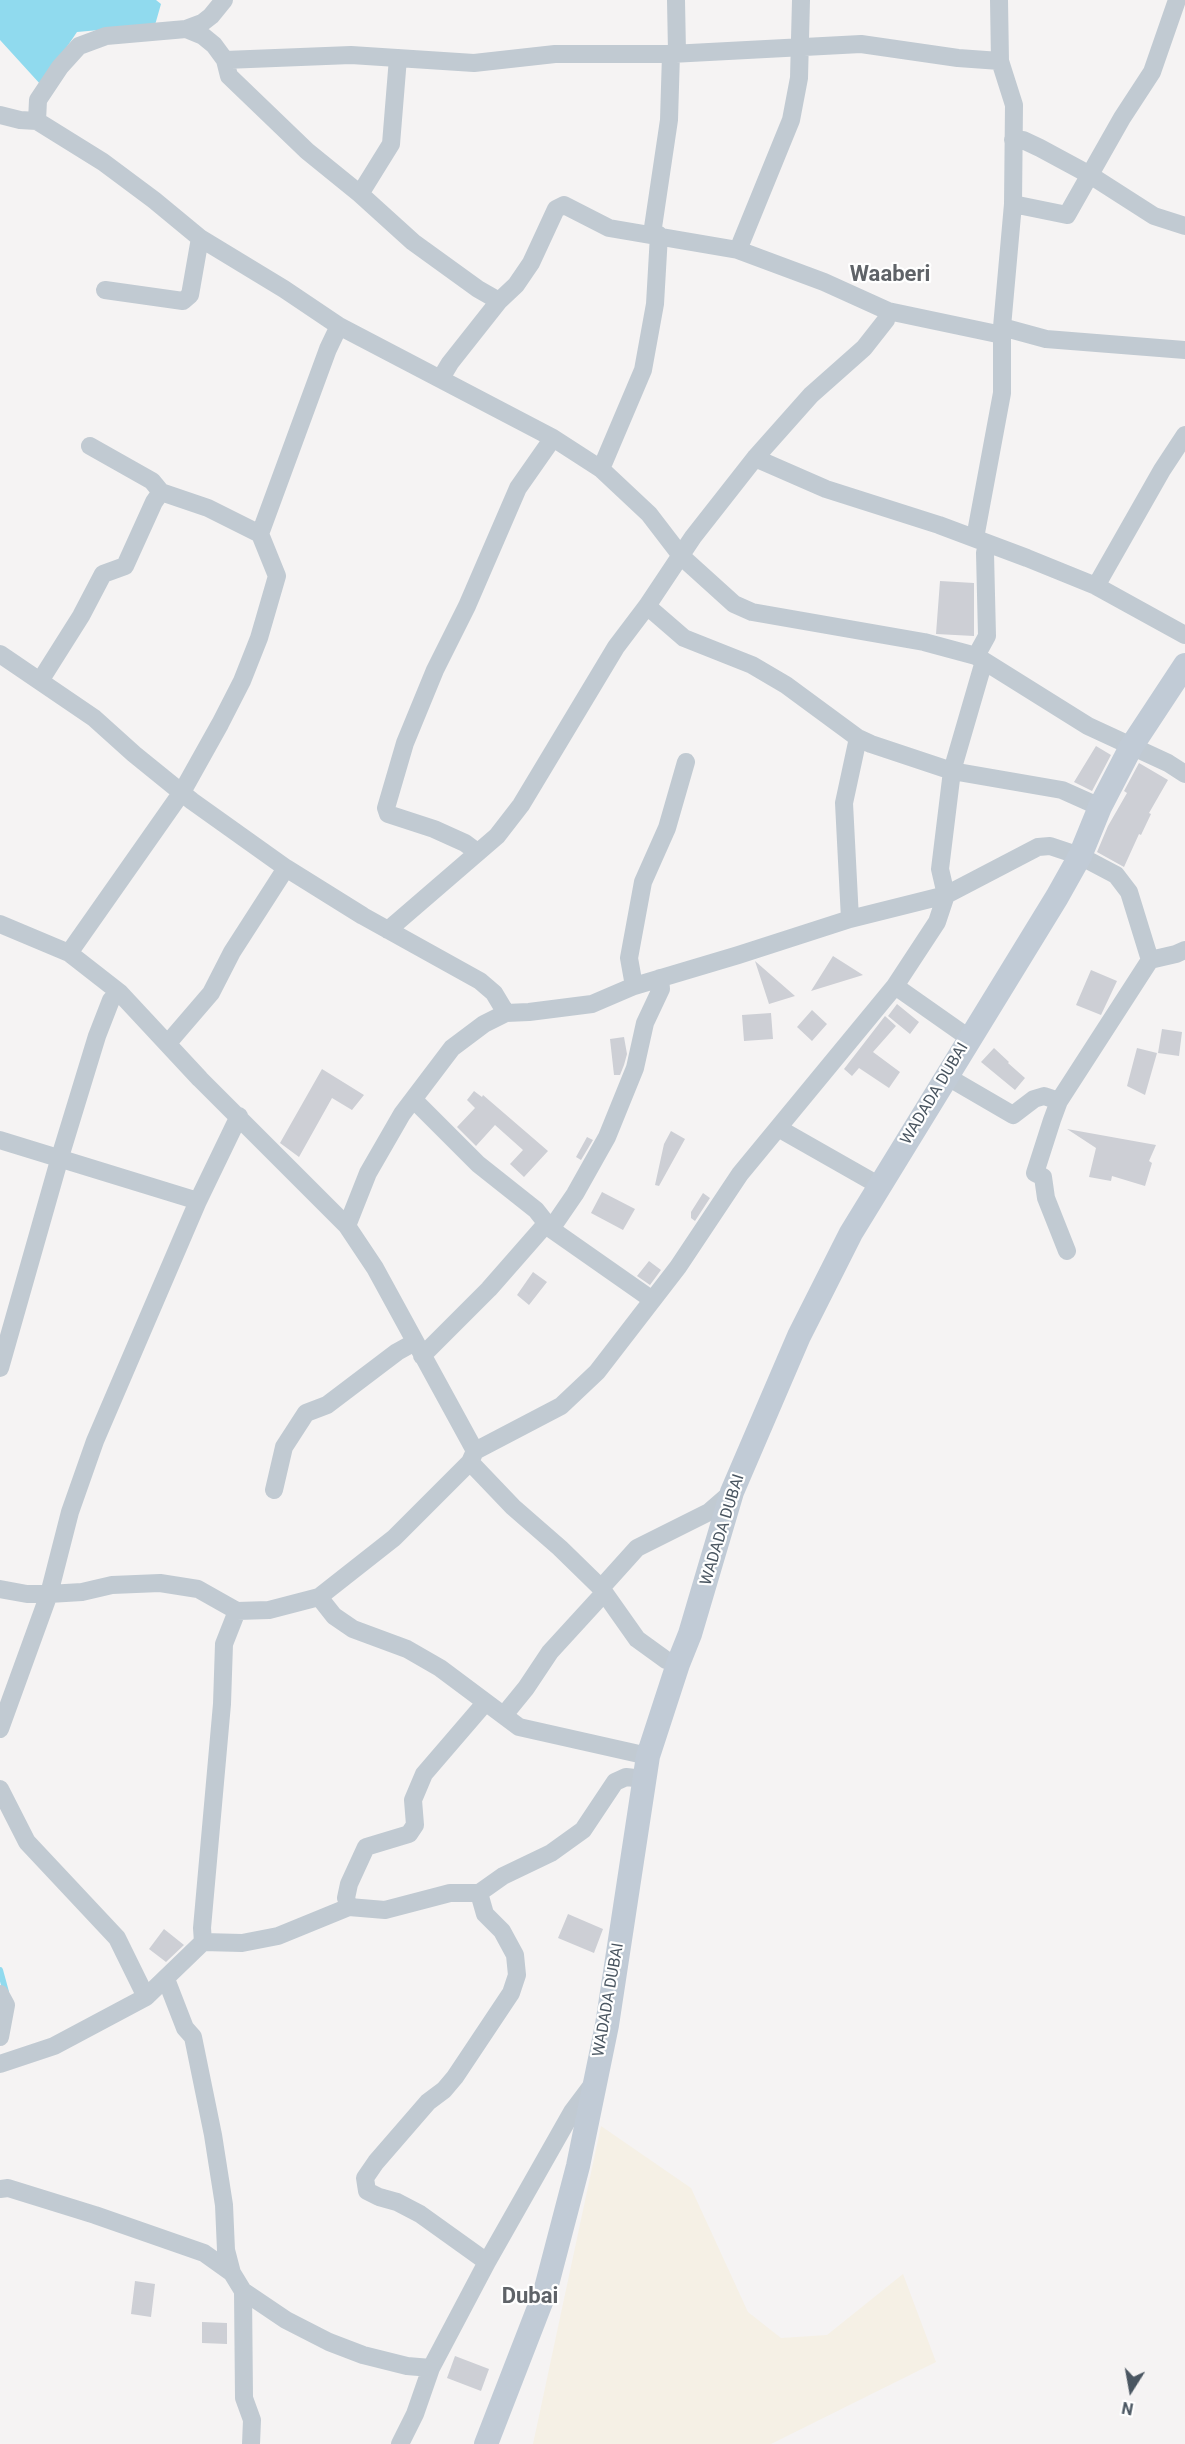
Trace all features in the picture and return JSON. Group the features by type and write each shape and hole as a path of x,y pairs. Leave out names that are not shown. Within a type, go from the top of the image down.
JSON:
{"street":[{"path":"37,121 38,100 60,68 80,46 105,36 186,29 212,16 224,0"},
{"path":"601,469 643,370 655,304 656,235 669,120 676,0"},
{"path":"738,250 791,120 796,97 801,46 801,0"},
{"path":"0,1589 27,1594 49,1594 82,1592 112,1585 160,1584 198,1589 237,1611 269,1610 319,1597 394,1538 472,1457 561,1406 597,1372 651,1299 678,1267 740,1174 896,986 937,922 946,894 940,869 952,771 987,636 985,553 981,540 1002,393 1002,331 1013,204 1014,105 1000,61 999,0"},
{"path":"1013,204 1067,215 1152,72 1177,0"},
{"path":"186,29 203,36 214,45 225,60 229,76 307,151 360,194 413,242 478,289 499,301"},
{"path":"225,60 311,55 474,63 555,54 674,53 861,44 958,58 1000,61"},
{"path":"360,194 391,144 398,58"},
{"path":"0,115 37,121 103,162 200,238 339,326 553,438 601,469 649,514 682,557 734,604 752,612 924,642 980,659 1088,726 1131,747 1177,762 1185,774"},
{"path":"1013,140 1023,140 1090,175 1154,216 1185,226"},
{"path":"441,378 450,363 499,301 516,285 531,263 556,209 564,204 609,228 738,250 824,282 888,311 1046,339 1185,350"},
{"path":"105,290 183,301 190,295 200,238"},
{"path":"388,930 497,836 521,805 616,647 682,557 693,537 755,458 811,395 864,348 886,320 888,311"},
{"path":"260,534 328,349 339,326"},
{"path":"1096,586 1135,516 1185,435"},
{"path":"477,852 434,829 388,814 386,808 405,743 431,680 467,606 518,488 553,438"},
{"path":"69,953 182,792 220,724 242,681 259,638 277,576 260,534 208,508 161,492 152,481 90,446"},
{"path":"755,458 826,489 981,540 1096,586 1185,635"},
{"path":"40,681 81,616 103,574 125,566 154,502 161,492"},
{"path":"647,606 684,638 752,665 786,685 858,738 952,771 1062,790 1100,807"},
{"path":"0,654 94,718 134,754 182,792 286,868 388,930 480,981 494,993 506,1012"},
{"name":"WADADA DUBAI","path":"486,2444 545,2292 578,2166 607,2025 646,1768 678,1664 690,1634 732,1492 799,1336 851,1233 1057,897 1080,856 1100,807 1131,747 1185,665"},
{"path":"850,919 844,803 858,738"},
{"path":"634,986 629,958 643,882 667,828 686,762"},
{"path":"347,1226 368,1173 402,1114 452,1048 484,1024 506,1012 529,1012 592,1004 634,986 850,919 946,894 1038,847 1050,846 1080,856 1116,875 1129,892 1150,960"},
{"path":"168,1043 211,993 232,951 286,868"},
{"path":"0,924 69,953 119,992 347,1226 375,1268 419,1349 472,1457 513,1507 603,1590 638,1639 659,1656 678,1664"},
{"path":"1067,1251 1046,1198 1043,1177 1035,1173 1059,1101 1150,960 1185,950"},
{"path":"274,1490 284,1447 306,1413 327,1406 397,1352 419,1349 489,1289 549,1227 575,1194 607,1137 634,1068 645,1023 661,989 660,978"},
{"path":"896,986 969,1038"},
{"path":"0,1368 97,1036 111,1000 119,992"},
{"path":"946,1076 1013,1116 1034,1099 1044,1096 1059,1101"},
{"path":"414,1100 478,1164 536,1210 549,1227 651,1299"},
{"path":"0,1729 49,1594 70,1512 94,1441 198,1201 239,1116"},
{"path":"778,1128 879,1186"},
{"path":"0,1140 198,1201"},
{"path":"504,1715 526,1688 550,1652 637,1548 709,1512 732,1492"},
{"path":"319,1597 334,1616 354,1629 407,1649 440,1668 519,1727 646,1768"},
{"path":"0,2064 54,2046 146,1997 202,1942 222,1704 224,1644 237,1611"},
{"path":"349,1907 346,1898 349,1884 366,1847 409,1834 416,1825 413,1800 424,1774 485,1703"},
{"path":"202,1942 242,1944 278,1936 349,1907 385,1911 450,1893 479,1893 503,1876 551,1853 583,1830 615,1782 646,1768"},
{"path":"0,1790 27,1842 117,1938 146,1997"},
{"path":"479,1893 485,1914 502,1931 515,1955 517,1975 511,1993 455,2077 444,2090 428,2102 375,2162 365,2178 367,2191 397,2202 420,2214 487,2262"},
{"path":"166,1979 185,2028 193,2037 213,2135 224,2205 226,2250 232,2273 243,2291 286,2320 328,2342 363,2355 407,2366 431,2368"},
{"path":"0,1994 6,2005 0,2037"},
{"path":"400,2444 415,2414 431,2368 487,2262 572,2112 595,2082"},
{"path":"0,2189 8,2188 95,2215 204,2253 232,2273"},
{"path":"243,2291 244,2398 252,2420 251,2444"}],"sand":[{"path":"601,2126 691,2188 748,2312 781,2338 827,2335 903,2274 936,2362 771,2444 533,2444"}],"water":[{"path":"0,0 156,0 161,4 155,25 77,32 41,85 0,40"}],"building":[{"path":"940,581 974,583 974,636 936,634"},
{"path":"1096,746 1111,755 1092,791 1074,782"},
{"path":"1139,763 1168,780 1149,813 1151,814 1124,867 1097,852 1108,826 1127,793 1124,791"},
{"path":"833,956 863,975 811,991"},
{"path":"755,961 795,996 769,1004"},
{"path":"1091,970 1117,981 1101,1015 1076,1005"},
{"path":"897,1004 919,1022 910,1034 888,1016"},
{"path":"812,1010 827,1024 812,1041 797,1027"},
{"path":"771,1013 773,1039 744,1041 742,1015"},
{"path":"885,1016 896,1026 873,1052 900,1072 889,1088 859,1068 852,1076 844,1069"},
{"path":"1162,1029 1182,1032 1179,1056 1158,1053"},
{"path":"624,1037 627,1054 620,1075 614,1075 610,1039"},
{"path":"994,1048 1025,1078 1015,1090 981,1062"},
{"path":"1137,1048 1157,1053 1145,1095 1127,1086"},
{"path":"322,1069 364,1095 352,1110 332,1098 299,1157 280,1143"},
{"path":"474,1091 482,1097 483,1095 548,1151 524,1177 510,1164 523,1150 495,1125 476,1146 457,1127 475,1108 467,1100"},
{"path":"1067,1129 1156,1145 1149,1161 1152,1163 1145,1186 1112,1176 1111,1181 1089,1177 1096,1148"},
{"path":"671,1131 685,1139 659,1186 655,1185 664,1144"},
{"path":"587,1137 593,1140 581,1160 576,1157"},
{"path":"602,1192 635,1209 623,1230 591,1213"},
{"path":"703,1193 710,1198 695,1221 691,1218 691,1212"},
{"path":"649,1261 661,1270 650,1285 637,1276"},
{"path":"533,1272 547,1282 529,1305 517,1295"},
{"path":"568,1914 603,1929 594,1953 558,1938"},
{"path":"164,1929 184,1945 166,1962 149,1949"},
{"path":"135,2281 155,2284 151,2317 131,2314"},
{"path":"202,2322 227,2323 227,2344 202,2343"},
{"path":"455,2356 489,2369 481,2391 447,2378"}],"waterway":[{"path":"0,1970 6,1992"}],"district":[{"name":"Waaberi","path":"890,275"},
{"name":"Dubai","path":"530,2297"}]}
